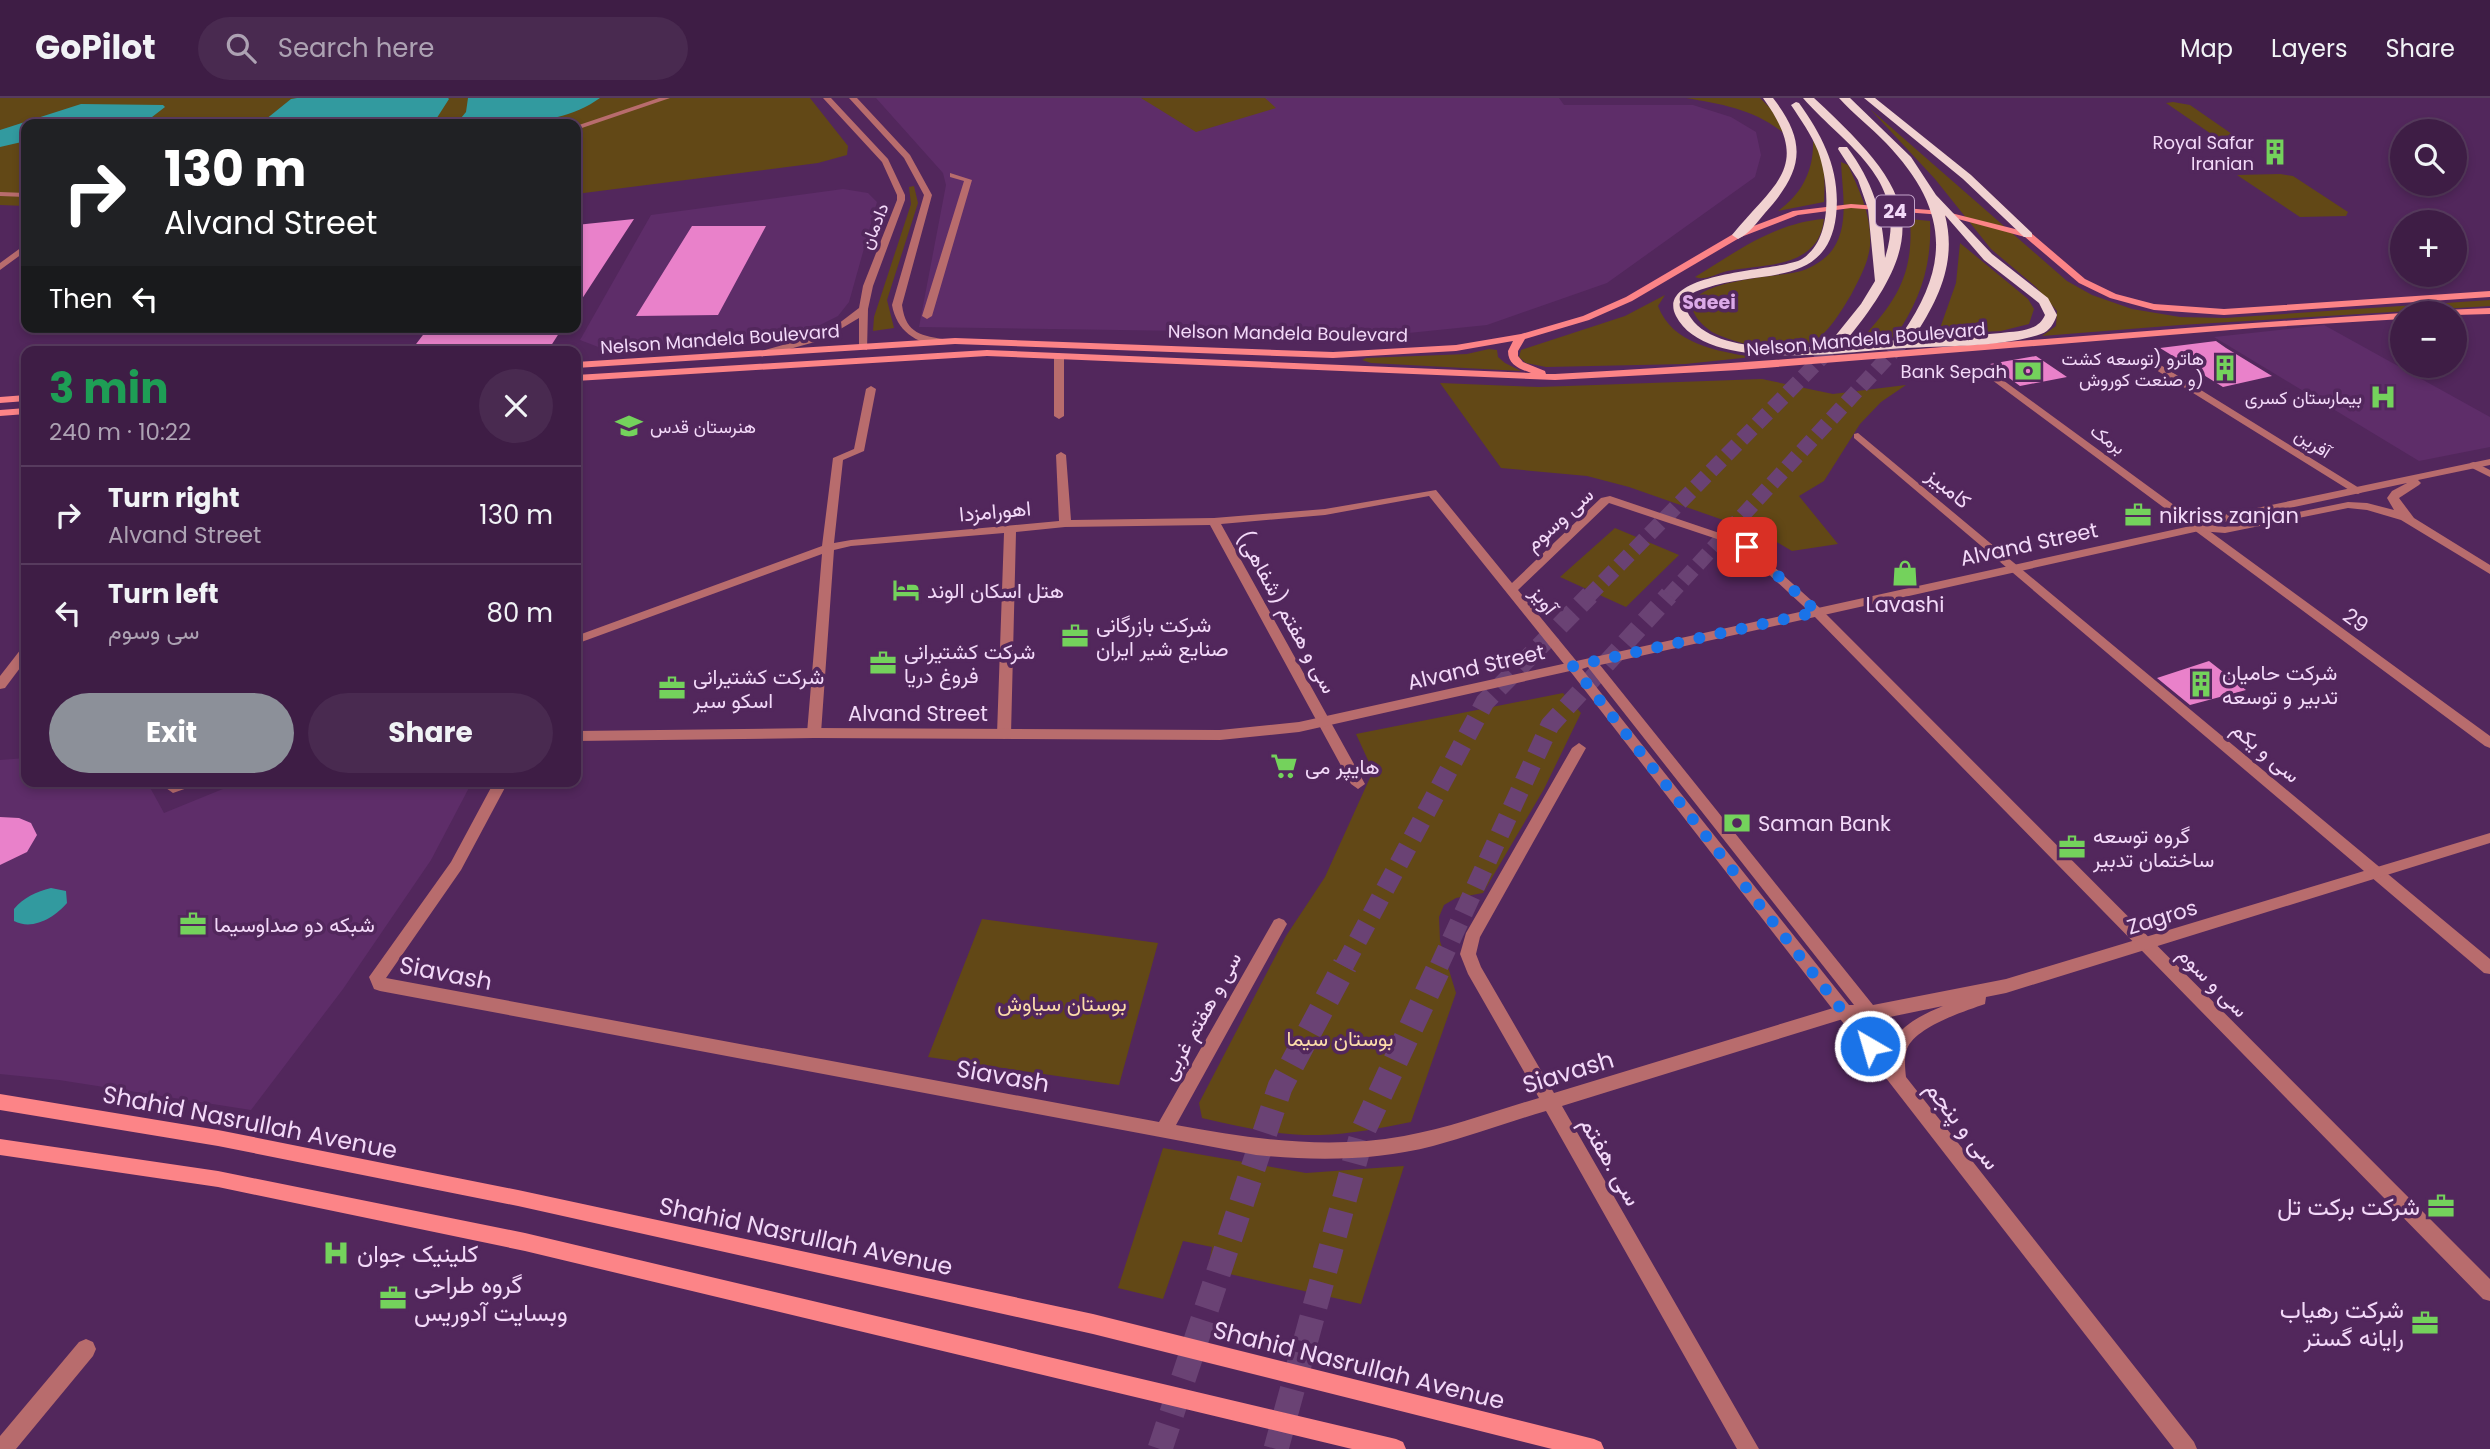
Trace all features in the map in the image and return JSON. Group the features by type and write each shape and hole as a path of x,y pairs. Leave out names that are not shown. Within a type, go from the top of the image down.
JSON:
{"highway":[{"path":"1738,235 1786,178 1792,163 1795,144 1790,126 1768,98"},
{"name":"24","path":"1844,98 1910,163 1935,198 1942,222 1943,248 1939,275 1929,303 1909,334"},
{"path":"1869,98 1967,177 2028,235"},
{"path":"1798,100 1824,147 1829,162 1831,229 1826,243 1816,256 1802,264 1711,281 1690,289 1681,298 1679,310 1687,324 1727,344 1780,352 1958,341 2039,331 2051,316 2043,301 1988,257 1935,198"},
{"path":"1798,100 1839,144 1858,168 1869,188 1878,223 1879,289"},
{"name":"24","path":"1798,100 1874,166 1892,198 1896,217 1893,255 1879,289 1839,340"}],"main road":[{"name":"Nelson Mandela Boulevard","path":"581,365 944,342 1286,354 1432,351 1522,337 1612,308 1738,235 1784,217 1835,206 1879,206 1961,216 2028,235 2082,281 2113,296 2154,307 2224,312 2490,294"},
{"path":"2467,312 2490,311"},
{"name":"Nelson Mandela Boulevard","path":"581,378 987,353 1555,377 1739,367 2255,325 2390,317"},
{"path":"1522,337 1512,349 1511,355 1515,362 1555,377"},
{"path":"864,348 987,353"},
{"path":"1284,367 1294,365 1299,360 1286,354"},
{"path":"1349,369 1339,361 1350,354"},
{"path":"0,400 21,398"},
{"path":"0,413 21,411"},
{"name":"Shahid Nasrullah Avenue","path":"0,1102 218,1138 532,1201 1093,1324 1594,1449"},
{"path":"0,1147 218,1179 525,1242 1396,1449"}],"street":[{"path":"581,126 666,98"},
{"name":"دادمان","path":"827,98 885,161 899,188 901,200 875,267 863,309 864,348"},
{"name":"دادمان","path":"853,98 916,169 928,195 897,305 902,324 911,334 944,342"},
{"path":"891,172 916,169"},
{"path":"927,316 968,180 953,175"},
{"path":"0,194 21,195"},
{"path":"0,267 21,251"},
{"path":"749,355 816,340 850,322 863,309"},
{"path":"1059,356 1059,416"},
{"name":"آفرین","path":"2143,358 2358,491"},
{"name":"برمک","path":"1996,378 2199,528"},
{"path":"814,733 828,548 838,458 859,451 871,389"},
{"name":"کامبیز","path":"1858,436 2015,569"},
{"path":"1060,455 1065,524"},
{"name":"Alvand Street","path":"581,736 814,733 1220,735 1299,727 2199,528 2209,521 2490,462"},
{"path":"2474,465 2490,474"},
{"path":"2419,527 2400,510 2393,498 2396,493 2428,474"},
{"name":"اهورامزدا","path":"581,638 828,548 869,540 1065,524 1214,521 1325,512 1432,492"},
{"name":"آویز","path":"1432,492 1573,666"},
{"name":"سی وسوم","path":"1512,589 1605,500 1610,499 1742,544 1817,612"},
{"path":"2199,528 2225,530 2359,505 2379,508 2419,527 2490,570"},
{"name":"سی و هفتم (شفاهی)","path":"1214,521 1326,722"},
{"name":"29","path":"2199,528 2490,743"},
{"path":"1004,734 1010,529"},
{"name":"سی و یکم","path":"2015,569 2490,968"},
{"name":"سی و سوم","path":"1817,612 2490,1292"},
{"path":"0,685 21,658"},
{"path":"1591,662 1870,1013"},
{"name":"سی و پنجم","path":"1573,666 2187,1449"},
{"path":"1326,722 1358,784"},
{"name":"سی .هفتم","path":"1579,748 1472,937 1468,954 1550,1104 1748,1449"},
{"name":"Siavash","path":"497,787 456,866 377,977 380,984 1229,1143 1296,1153 1388,1148 1550,1104 1843,1012"},
{"name":"Zagros","path":"1843,1012 1870,1013 2006,986 2490,838"},
{"name":"سی و هفتم غربی","path":"1163,1131 1279,923"},
{"path":"1897,1081 1900,1045 1908,1034 1943,1014 2006,986"},
{"path":"3,1449 86,1349"}],"shaded area":[{"path":"468,98 600,98 567,114 549,119 460,119 466,112"},
{"path":"876,98 1559,98 1564,105 1693,105 1731,117 1756,132 1761,155 1755,177 1607,283 1487,325 1399,334 919,327 946,185 943,173"},
{"path":"291,99 449,99 436,119 266,119"},
{"path":"81,104 165,107 149,119 34,119"},
{"path":"21,123 21,142 0,147 0,130"},
{"path":"843,189 868,193 877,202 849,302 838,316 820,325 761,339 601,348 580,340 651,215"},
{"name":"بیمارستان کسری","path":"2324,325 2390,362 2390,378 2420,378 2490,417 2490,447 2419,461 2214,337"},
{"name":"شبکه دو صداوسیما","path":"21,758 21,787 150,787 164,813 228,787 469,787 431,860 343,989 251,1110 59,1080 0,1074 0,760"},
{"path":"51,888 66,891 67,903 62,908 36,923 21,924 14,921 14,909 18,905 40,891"}],"green space":[{"path":"0,98 810,98 848,146 847,155 818,163 581,193 581,119 21,119 21,206 0,205"},
{"path":"1141,98 1265,98 1276,108 1196,132"},
{"path":"1686,98 1760,98 1771,109 1786,135 1751,114"},
{"path":"2166,103 2190,105 2242,141 2223,142"},
{"path":"1870,109 2067,281 2092,295 2132,309 2180,317 2225,318 2390,307 2390,312 2042,336 2056,326 2057,311 2036,287 1991,249 1935,179"},
{"path":"1813,141 1822,162 1824,202 1778,211 1794,197 1805,180 1811,162"},
{"path":"1841,162 1848,165 1864,204 1869,224 1870,246 1865,265 1851,295 1828,329 1810,343 1787,348 1760,347 1712,332 1694,313 1694,302 1702,293 1734,282 1801,271 1829,254 1836,244 1843,222"},
{"path":"2237,175 2293,176 2348,212 2346,216 2300,217"},
{"path":"914,186 918,203 887,300 894,328 873,331 874,317 911,204 909,187"},
{"path":"1824,219 1820,235 1812,247 1801,256 1772,265 1727,271 1707,278 1695,277 1756,240 1789,226"},
{"path":"1910,219 1930,221 1929,253 1918,296 1895,337 1859,342 1883,314 1900,286 1909,256"},
{"path":"1960,243 2028,299 2034,309 2029,324 2001,331 1938,334 1956,283"},
{"path":"1665,295 1658,306 1665,319 1685,337 1697,344 1752,357 1685,364 1546,367 1526,363 1519,357 1521,350 1625,316"},
{"path":"2490,300 2490,306 2467,307 2467,302"},
{"path":"1497,350 1498,357 1521,371 1371,363 1362,360 1467,354"},
{"path":"1762,379 1833,394 1906,385 1881,402 1860,424 1824,481 1799,496 1838,544 1792,551 1763,534 1629,487 1587,476 1501,468 1440,383 1539,387"},
{"path":"1615,528 1679,555 1626,607 1560,577"},
{"name":"بوستان سیما","path":"1563,693 1581,713 1544,789 1483,893 1456,898 1444,905 1439,917 1440,941 1456,993 1411,1122 1355,1132 1305,1135 1261,1130 1202,1118 1199,1103 1286,936 1325,877 1373,771 1356,734"},
{"name":"بوستان سیاوش","path":"982,919 1158,943 1119,1085 928,1057"},
{"path":"1163,1148 1306,1173 1404,1166 1361,1304 1208,1269 1212,1247 1183,1241 1163,1299 1118,1288"}],"building":[{"path":"634,219 581,300 581,224"},
{"path":"692,226 766,226 718,315 636,316"},
{"path":"424,333 559,333 551,346 415,346"},
{"name":"هاترو (توسعه کشت و صنعت کوروش)","path":"2216,341 2272,376 2223,387 2160,348"},
{"name":"Bank Sepah","path":"2036,356 2067,377 2020,386 1990,364"},
{"name":"شرکت حامیان تدبیر و توسعه","path":"2209,661 2246,690 2190,705 2157,678"},
{"path":"0,817 19,818 31,823 37,835 27,852 0,865"}],"tunnel":[{"path":"1668,597 1909,334"},
{"path":"1588,597 1839,340"},
{"path":"1344,966 1485,702 1590,595"},
{"path":"1439,966 1550,725 1669,595"},
{"path":"1160,1449 1280,1087 1345,965"},
{"path":"1276,1449 1363,1131 1440,965"}],"place":[{"name":"Royal Safar Iranian","path":"2275,152"},
{"name":"هاترو (توسعه کشت و صنعت کوروش)","path":"2225,368"},
{"name":"Bank Sepah","path":"2028,371"},
{"name":"بیمارستان کسری","path":"2383,397"},
{"name":"هنرستان قدس","path":"629,426"},
{"name":"nikriss zanjan","path":"2138,515"},
{"name":"Lavashi","path":"1905,573"},
{"name":"هتل اسکان الوند","path":"906,590"},
{"name":"شرکت بازرگانی صنایع شیر ایران","path":"1075,636"},
{"name":"شرکت کشتیرانی فروغ دریا","path":"883,663"},
{"name":"شرکت حامیان تدبیر و توسعه","path":"2201,684"},
{"name":"شرکت کشتیرانی اسکو سیر","path":"672,688"},
{"name":"هایپر می","path":"1284,766"},
{"name":"Saman Bank","path":"1737,823"},
{"name":"گروه توسعه ساختمان تدبیر","path":"2072,847"},
{"name":"شبکه دو صداوسیما","path":"193,924"},
{"name":"شرکت برکت تل","path":"2441,1206"},
{"name":"کلینیک جوان","path":"336,1253"},
{"name":"گروه طراحی وبسایت آدوریس","path":"393,1298"},
{"name":"شرکت رهیاب رایانه گستر","path":"2425,1323"}],"district":[{"name":"Saeei","path":"1709,302"}],"route":[{"path":"1747,547 1817,612 1573,666 1592,694 1870,1046"}]}
